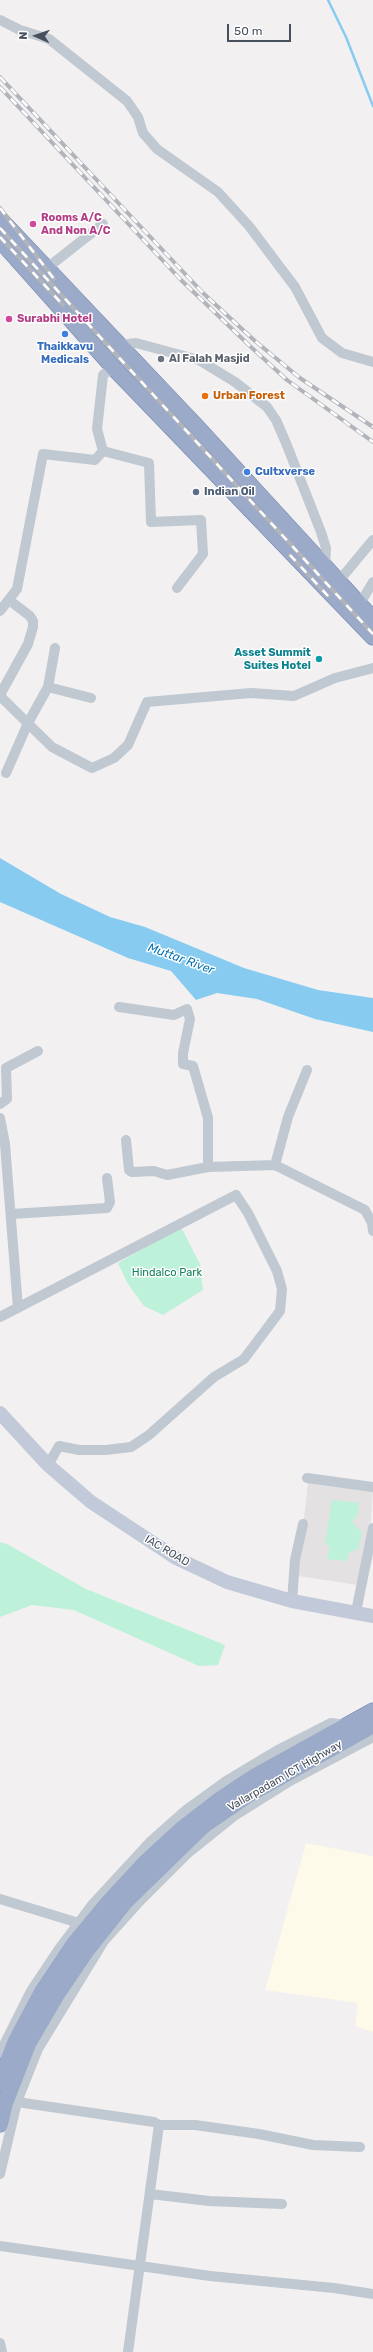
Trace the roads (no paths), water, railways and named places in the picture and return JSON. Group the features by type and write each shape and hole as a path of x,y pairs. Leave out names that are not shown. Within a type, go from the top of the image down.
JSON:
{"highway":[{"path":"0,219 120,345 373,619"},
{"path":"0,240 127,382 373,638"},
{"path":"127,382 143,370"},
{"name":"Vallarpadam ICT Highway","path":"0,2082 16,2041 42,1992 74,1944 107,1904 145,1863 183,1828 218,1801 254,1777 373,1711"},
{"name":"Vallarpadam ICT Highway","path":"0,2124 5,2103 32,2038 57,1994 88,1950 125,1902 203,1826 248,1795 373,1725"}],"main road":[{"name":"IAC ROAD","path":"0,1413 48,1465 91,1502 176,1558 227,1582 292,1600 373,1616"}],"street":[{"path":"0,20 20,30 49,39 127,101 138,117 143,133 157,149 218,192 249,226 295,287 322,338 342,353 373,362"},
{"path":"47,268 103,224"},
{"path":"120,345 136,343 199,360 235,382 267,406 281,431 321,532 326,548 326,568"},
{"path":"103,451 97,428 103,375 113,367"},
{"path":"103,451 149,463 152,522 201,520 203,554 177,588"},
{"path":"0,610 17,588 43,454 95,460 103,451"},
{"path":"338,582 373,540"},
{"path":"359,605 373,582"},
{"path":"9,600 30,616 33,621 33,627 28,644 0,696 52,747 92,768 114,758 128,745 147,702 251,692 294,696 335,678 373,668"},
{"path":"6,773 28,722 48,687 55,648"},
{"path":"48,687 91,698"},
{"path":"119,1007 174,1015 188,1009 190,1019 183,1053 184,1064 194,1066 208,1118 208,1167"},
{"path":"0,1104 7,1099 6,1068 38,1051"},
{"path":"275,1165 288,1117 307,1070"},
{"path":"0,1118 5,1144 8,1196 12,1214 18,1308"},
{"path":"126,1140 129,1170 132,1172 154,1171 167,1175 208,1167 275,1165 369,1208 373,1231"},
{"path":"12,1214 107,1208 110,1202 107,1178"},
{"path":"0,1317 236,1195 265,1246 282,1289 280,1311 244,1359 214,1377 149,1435 131,1447 106,1450 79,1450 59,1446 48,1465"},
{"path":"307,1478 373,1487"},
{"path":"292,1600 295,1560 303,1524"},
{"path":"356,1612 373,1528"},
{"path":"0,2053 31,1991 79,1923 92,1905 150,1841 192,1806 226,1781 276,1751 330,1723 347,1725"},
{"path":"0,2174 17,2102 38,2049 104,1941 141,1900 188,1853 234,1816 290,1782 373,1738"},
{"path":"0,1899 79,1923"},
{"path":"17,2102 154,2122 159,2125 195,2125 259,2134 313,2145 360,2147"},
{"path":"128,2352 159,2125"},
{"path":"150,2194 209,2202 282,2204"},
{"path":"0,2246 140,2264 210,2276 334,2288 373,2294"},
{"path":"0,2343 2,2352"}],"water":[{"name":"Muttar River","path":"0,858 61,894 110,917 145,927 244,968 318,990 373,998 373,1032 315,1019 257,999 217,993 196,1000 171,971 128,958 0,902"}],"waterway":[{"path":"328,0 346,37 373,106"}],"railway":[{"path":"0,77 203,293 255,341 300,378 373,427"},
{"path":"0,87 181,280 252,348 287,380 373,442"},
{"path":"0,208 54,279"},
{"path":"0,228 373,634"},
{"path":"0,237 63,305"},
{"path":"290,555 328,596"}],"place":[{"name":"Rooms A/C And Non A/C","path":"33,224"},
{"name":"Surabhi Hotel","path":"9,319"},
{"name":"Thaikkavu Medicals","path":"65,334"},
{"name":"Al Falah Masjid","path":"161,359"},
{"name":"Urban Forest","path":"205,396"},
{"name":"Cultxverse","path":"247,472"},
{"name":"Indian Oil","path":"196,492"},
{"name":"Asset Summit Suites Hotel","path":"319,659"}],"park label":[{"name":"Hindalco Park","path":"167,1273"}]}
